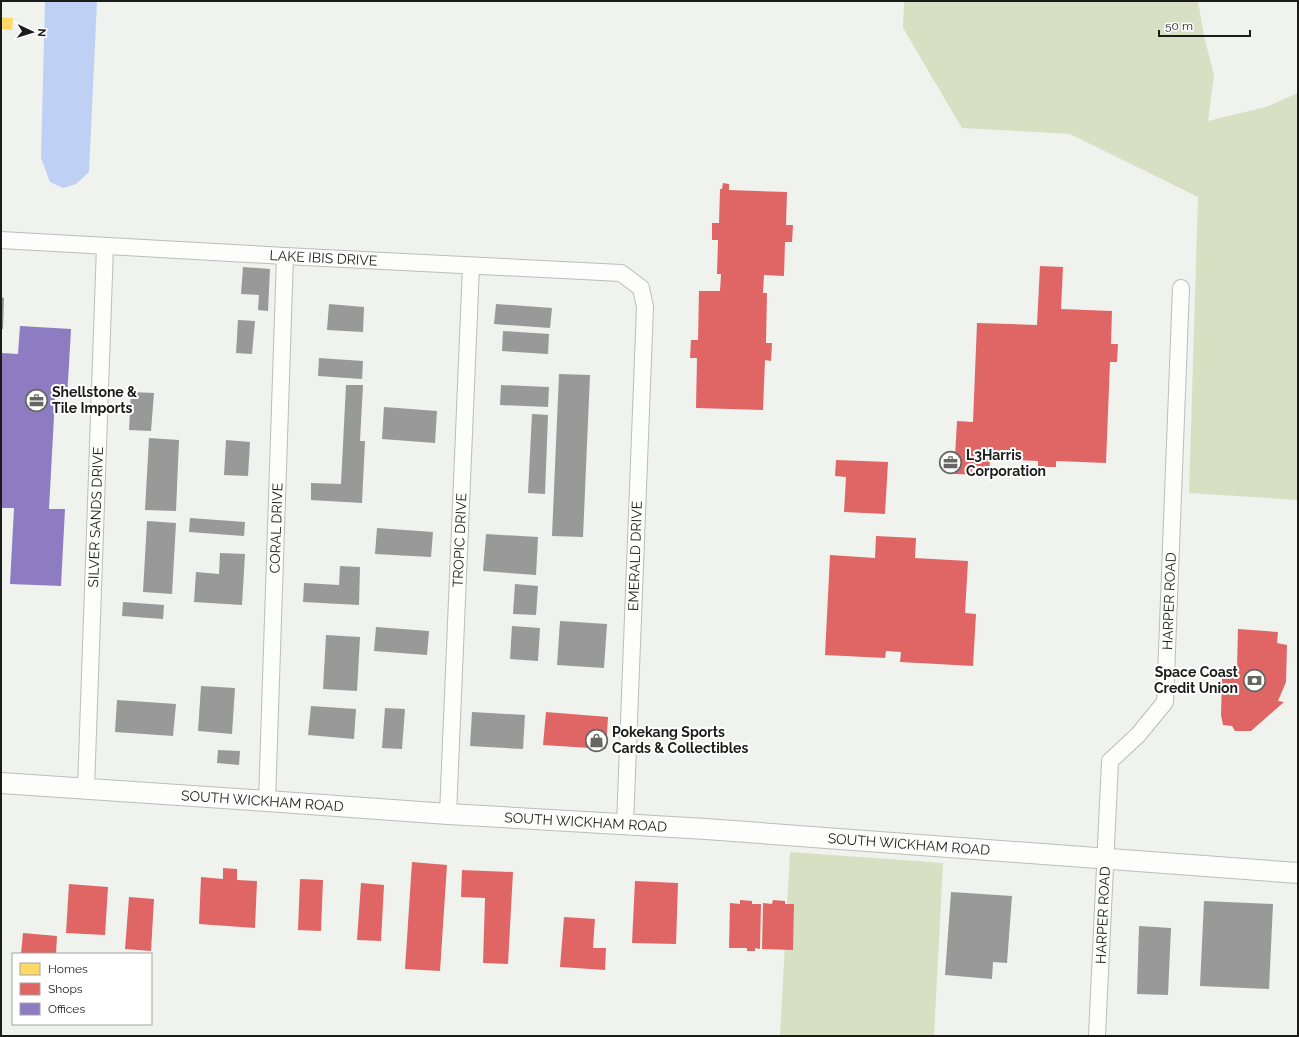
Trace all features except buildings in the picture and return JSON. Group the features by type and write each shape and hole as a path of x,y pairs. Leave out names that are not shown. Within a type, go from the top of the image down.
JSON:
{"main road":[{"name":"SOUTH WICKHAM ROAD","path":"1,783 448,814 713,829 1105,860 1298,873"}],"street":[{"name":"LAKE IBIS DRIVE","path":"1,240 621,273 641,288"},
{"name":"SILVER SANDS DRIVE","path":"86,789 105,246"},
{"name":"CORAL DRIVE","path":"267,801 285,256"},
{"name":"TROPIC DRIVE","path":"448,814 470,266"},
{"name":"EMERALD DRIVE","path":"625,824 645,307 641,288"},
{"name":"HARPER ROAD","path":"1097,1036 1110,761 1138,735 1165,702 1181,288"}],"green space":[{"path":"904,1 1198,1 1204,36 1214,75 1208,121 1266,107 1298,93 1298,500 1189,493 1198,197 1070,134 962,128 903,28"},
{"path":"790,852 943,863 934,1036 780,1036"}],"water":[{"path":"45,1 97,1 89,172 76,184 63,188 50,182 41,158"}],"place":[{"name":"Shellstone & Tile Imports","path":"36,400"},
{"name":"L3Harris Corporation","path":"950,463"},
{"name":"Space Coast Credit Union","path":"1254,680"},
{"name":"Pokekang Sports Cards & Collectibles","path":"596,740"}]}
